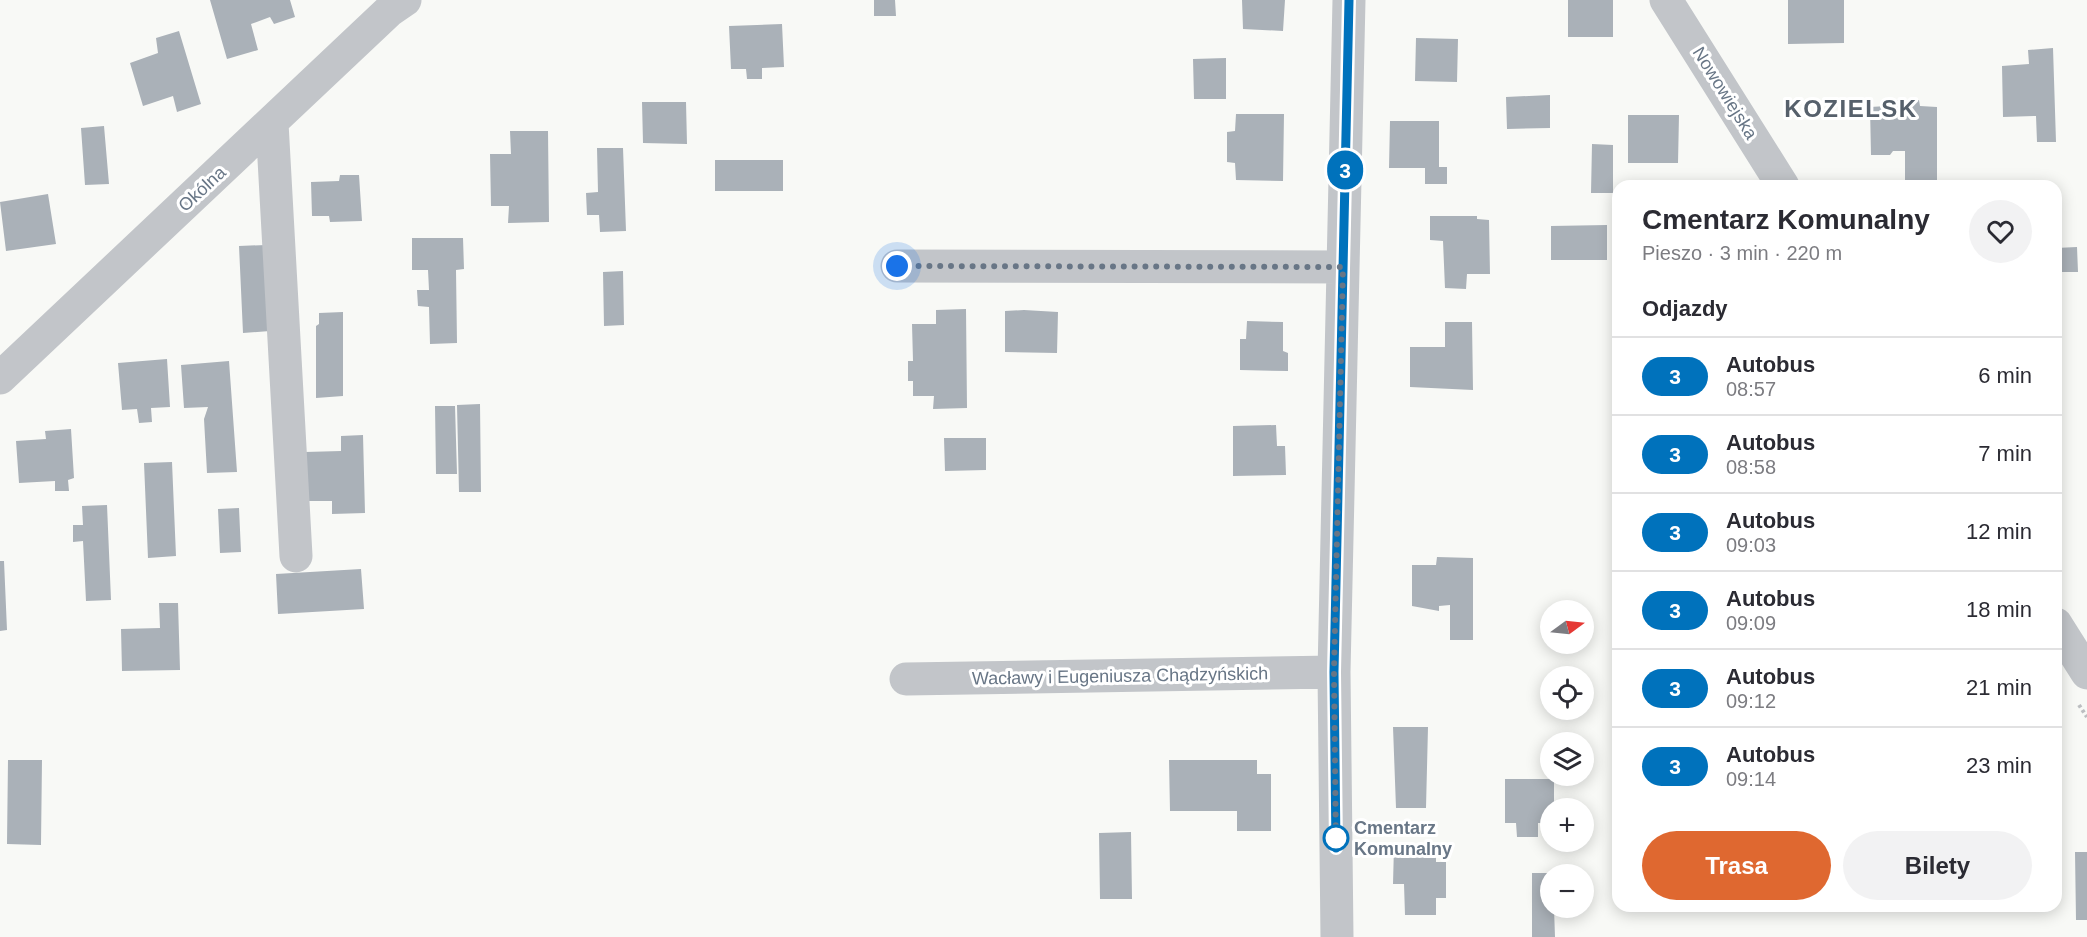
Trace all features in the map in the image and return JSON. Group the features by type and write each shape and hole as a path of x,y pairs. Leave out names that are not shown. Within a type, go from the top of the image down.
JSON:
{"street":[{"path":"1337,937 1334,672 1349,0"},
{"name":"Nowowiejska","path":"1666,0 1779,180"},
{"name":"Okólna","path":"0,378 272,123 394,4"},
{"path":"272,123 296,556"},
{"path":"897,266 1343,267"},
{"path":"2062,633 2087,673"},
{"name":"Wacławy i Eugeniusza Chądzyńskich","path":"906,679 1334,672"}],"building":[{"path":"210,0 290,0 295,17 274,24 270,17 251,24 258,50 227,59"},
{"path":"874,0 895,0 896,16 874,16"},
{"path":"1242,0 1285,0 1283,31 1243,29"},
{"path":"1568,0 1613,0 1613,37 1568,37"},
{"path":"1788,0 1844,0 1844,43 1788,44"},
{"path":"782,24 784,67 762,68 762,79 747,79 746,69 731,69 729,26"},
{"path":"179,31 201,104 177,112 173,96 143,106 130,63 158,53 156,38"},
{"path":"1416,38 1458,39 1457,82 1415,81"},
{"path":"2053,48 2056,142 2037,142 2036,116 2003,117 2002,66 2029,64 2028,50"},
{"path":"1226,58 1226,99 1194,99 1193,59"},
{"path":"1550,95 1550,128 1507,129 1506,97"},
{"path":"1888,100 1919,100 1920,106 1937,107 1937,180 1905,180 1905,151 1893,151 1890,155 1871,155 1870,107 1887,106"},
{"path":"642,102 686,102 687,144 643,143"},
{"path":"1236,114 1284,114 1283,181 1236,180 1235,163 1227,162 1227,132 1235,131"},
{"path":"1628,115 1679,115 1678,163 1628,163"},
{"path":"1390,121 1439,121 1439,167 1447,167 1447,184 1425,184 1425,168 1389,168"},
{"path":"104,126 109,184 85,185 81,128"},
{"path":"510,131 548,131 549,222 508,223 509,206 491,206 490,154 511,154"},
{"path":"1592,144 1613,145 1612,193 1591,193"},
{"path":"597,148 623,148 626,231 600,232 599,215 587,215 586,193 598,192"},
{"path":"715,160 783,160 783,191 715,191"},
{"path":"340,175 359,175 362,221 330,222 329,216 312,216 311,182 339,181"},
{"path":"48,194 56,244 6,251 0,202"},
{"path":"1430,216 1477,216 1477,219 1489,220 1490,274 1467,274 1466,289 1445,288 1443,241 1430,240"},
{"path":"1607,225 1607,260 1551,260 1551,226"},
{"path":"412,238 463,238 464,269 456,270 457,343 430,344 429,307 418,306 417,290 429,290 428,270 412,270"},
{"path":"266,245 270,331 243,333 239,246"},
{"path":"2077,247 2078,272 2062,272 2062,248"},
{"path":"623,271 624,325 604,326 603,272"},
{"path":"966,309 967,408 933,409 934,396 913,396 913,381 908,381 908,361 913,361 912,324 936,324 936,310"},
{"path":"1005,311 1058,312 1057,353 1005,352"},
{"path":"343,312 343,396 316,398 316,326 319,324 319,313"},
{"path":"1247,321 1283,322 1283,351 1288,353 1288,371 1240,370 1240,339 1246,339"},
{"path":"1445,322 1472,322 1473,390 1410,387 1410,347 1445,347"},
{"path":"167,359 170,407 151,408 152,422 139,423 137,409 122,410 118,363"},
{"path":"229,361 237,472 207,473 204,419 208,407 184,408 181,365"},
{"path":"480,404 481,492 459,492 457,405"},
{"path":"435,406 455,406 457,474 436,474"},
{"path":"1276,425 1277,446 1285,446 1286,475 1233,476 1233,426"},
{"path":"71,429 74,478 68,480 69,491 55,491 55,481 19,483 16,441 46,439 45,431"},
{"path":"363,435 365,513 332,514 332,501 305,501 305,452 341,451 341,436"},
{"path":"944,438 986,438 986,470 945,471"},
{"path":"172,462 176,556 148,558 144,463"},
{"path":"107,505 111,600 86,601 83,541 73,542 73,525 83,525 82,506"},
{"path":"239,508 241,552 220,553 218,509"},
{"path":"1437,557 1473,558 1473,640 1450,640 1450,605 1439,606 1439,611 1412,606 1412,565 1436,565"},
{"path":"0,561 4,561 7,630 0,631"},
{"path":"361,569 364,609 278,614 276,574"},
{"path":"159,603 178,603 180,670 122,671 121,629 160,628"},
{"path":"1393,727 1428,727 1426,808 1396,808"},
{"path":"8,760 42,760 41,845 7,844"},
{"path":"1169,760 1257,760 1257,774 1271,774 1271,831 1237,831 1237,811 1170,811"},
{"path":"1505,779 1540,779 1540,786 1554,786 1554,798 1540,798 1538,837 1517,837 1516,823 1505,823"},
{"path":"1131,832 1132,899 1100,899 1099,833"},
{"path":"1394,846 1436,847 1436,862 1446,862 1446,898 1436,898 1436,915 1405,915 1404,884 1393,884"},
{"path":"2075,852 2087,852 2087,920 2076,920"},
{"path":"1532,873 1540,873 1540,918 1554,918 1555,937 1532,937"}],"bus line":[{"name":"3","path":"1336,848 1334,672 1349,0"}],"place":[{"name":"Cmentarz Komunalny","path":"1336,838"}],"district":[{"name":"KOZIELSK","path":"1851,109"}],"route":[{"path":"897,266 1343,267 1334,672 1336,848 1336,838"}]}
